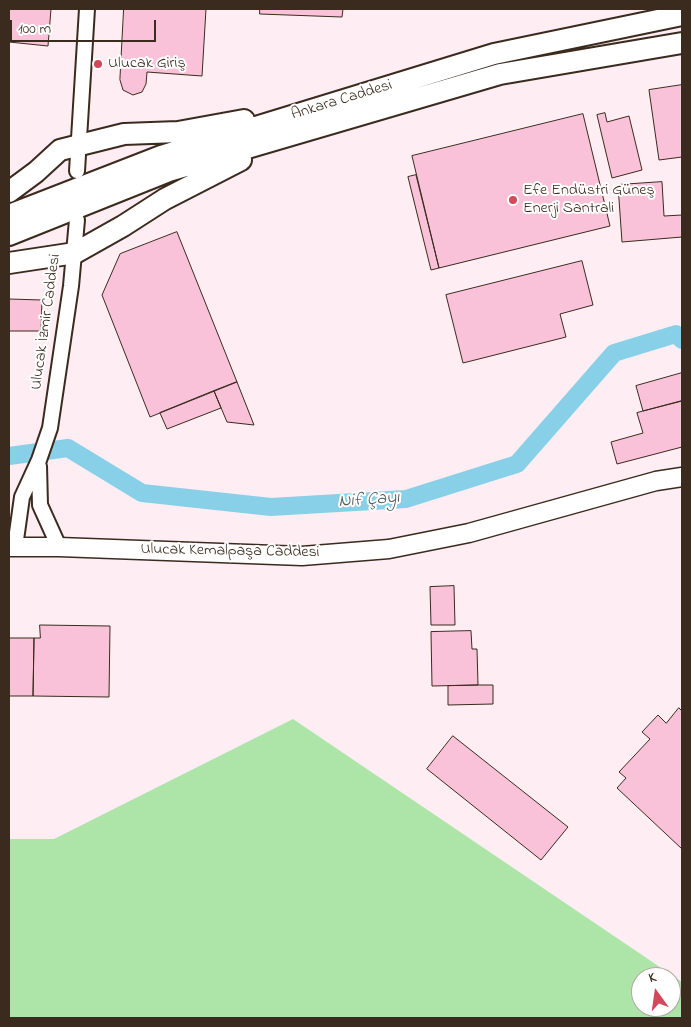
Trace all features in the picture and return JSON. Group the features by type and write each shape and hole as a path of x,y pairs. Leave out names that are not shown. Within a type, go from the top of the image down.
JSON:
{"highway":[{"name":"Ankara Caddesi","path":"9,215 161,156 494,54 682,14"},
{"name":"Ankara Caddesi","path":"9,235 169,171 500,74 682,43"},
{"path":"9,192 36,172 60,150 124,134 178,132 339,102"},
{"path":"9,264 75,253 123,226 165,199 236,162 325,126"}],"main road":[{"name":"Ulucak Kemalpaşa Caddesi","path":"12,547 302,556 389,549 469,533 656,481 682,477"}],"street":[{"path":"77,171 87,9"},
{"path":"9,183 36,172"},
{"name":"Ulucak İzmir Caddesi","path":"12,547 22,498 39,460 50,428 75,253 77,220"},
{"path":"39,460 40,505 59,547"}],"green space":[{"path":"293,719 660,967 631,967 631,1017 681,1017 681,981 682,1018 9,1018 9,839 54,839"}],"building":[{"path":"9,9 51,9 48,46 9,42"},
{"path":"124,9 206,9 202,76 147,72 146,84 142,92 133,95 123,90 120,80"},
{"path":"260,9 343,9 342,17 260,14"},
{"path":"682,85 682,157 659,160 649,90"},
{"path":"605,113 607,122 629,116 642,170 612,178 597,115"},
{"name":"Efe Endüstri Güneş Enerji Santrali","path":"583,114 610,226 439,268 412,156"},
{"path":"416,175 439,268 431,270 408,177"},
{"path":"662,182 664,216 682,215 682,237 622,242 618,185"},
{"path":"177,232 237,382 150,417 102,295 120,254"},
{"path":"582,261 593,305 560,314 566,337 463,363 446,295"},
{"path":"9,299 42,300 41,331 9,331"},
{"path":"682,373 682,401 643,411 636,386"},
{"path":"237,382 254,425 227,422 214,391"},
{"path":"214,391 221,408 167,429 160,413"},
{"path":"682,401 682,447 617,464 611,442 643,433 637,413"},
{"path":"454,586 455,625 431,625 430,587"},
{"path":"40,625 110,626 109,697 33,696 34,638 40,638"},
{"path":"471,631 472,649 477,649 478,685 432,686 431,632"},
{"path":"9,638 34,638 33,696 9,696"},
{"path":"493,685 493,704 448,705 448,686"},
{"path":"679,708 682,711 682,849 617,788 626,778 619,772 650,739 642,732 658,715 666,723"},
{"path":"453,736 568,827 541,860 427,769"}],"waterway":[{"name":"Nif Çayı","path":"9,456 68,448 142,493 271,507 406,499 517,464 614,353 676,334 682,340"}],"place":[{"name":"Ulucak Giriş","path":"98,64"},
{"name":"Efe Endüstri Güneş Enerji Santrali","path":"513,200"}]}
